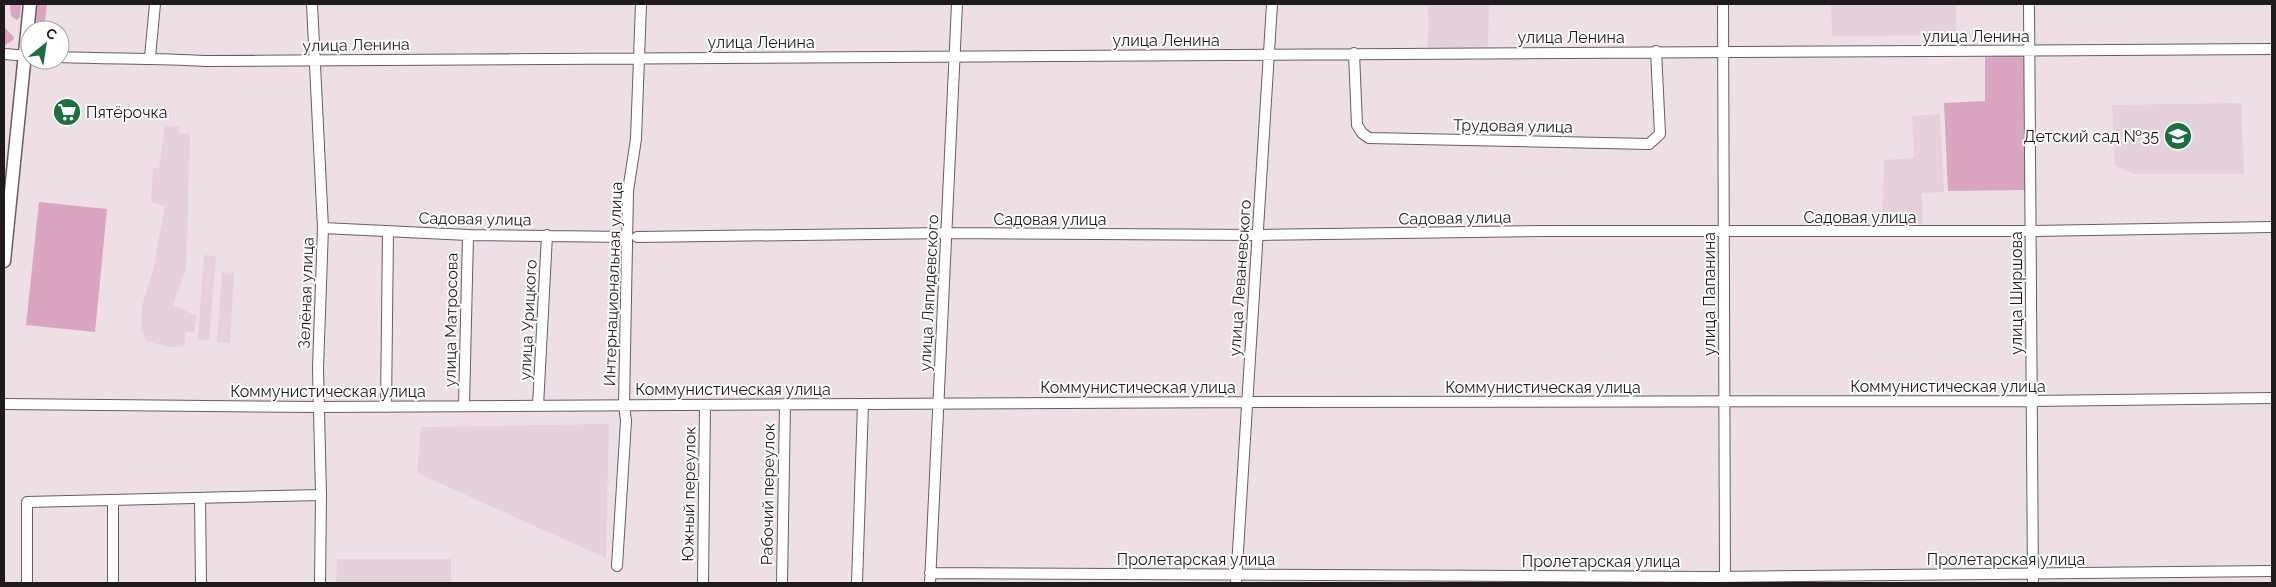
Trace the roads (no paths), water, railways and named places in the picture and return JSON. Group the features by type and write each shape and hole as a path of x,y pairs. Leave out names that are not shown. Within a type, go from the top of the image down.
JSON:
{"main road":[{"path":"29,20 30,4"},
{"path":"4,261 25,70"}],"street":[{"path":"150,57 155,4"},
{"name":"Зелёная улица","path":"312,4 323,228 319,407 320,583"},
{"name":"Интернациональная улица","path":"617,566 626,421 624,405 632,237 628,190 636,139 641,4"},
{"name":"улица Ляпидевского","path":"930,578 957,4"},
{"name":"улица Леваневского","path":"1236,579 1272,4"},
{"name":"улица Папанина","path":"1723,4 1725,579"},
{"name":"улица Ширшова","path":"2029,4 2033,579"},
{"name":"улица Ленина","path":"70,57 127,59 150,57 205,61 1723,50 2030,52 2272,49"},
{"name":"Трудовая улица","path":"1354,53 1357,125 1362,134 1369,138 1649,144 1660,134 1656,51"},
{"path":"4,54 20,55"},
{"name":"Садовая улица","path":"323,228 468,235 632,237 947,233 1258,235 1542,231 1724,233 2272,227"},
{"path":"386,406 388,232"},
{"name":"улица Матросова","path":"464,406 468,235"},
{"name":"улица Урицкого","path":"538,406 547,235"},
{"name":"Коммунистическая улица","path":"4,404 319,407 1248,402 2031,401 2272,398"},
{"name":"Рабочий переулок","path":"782,583 785,404"},
{"path":"857,583 863,404"},
{"name":"Южный переулок","path":"703,583 705,405"},
{"path":"27,583 28,502 321,496"},
{"path":"200,498 201,583"},
{"path":"112,583 113,500"},
{"name":"Пролетарская улица","path":"930,578 2033,579 2272,571"}],"place":[{"name":"Пятёрочка","path":"67,112"},
{"name":"Детский сад №35","path":"2178,136"}]}
